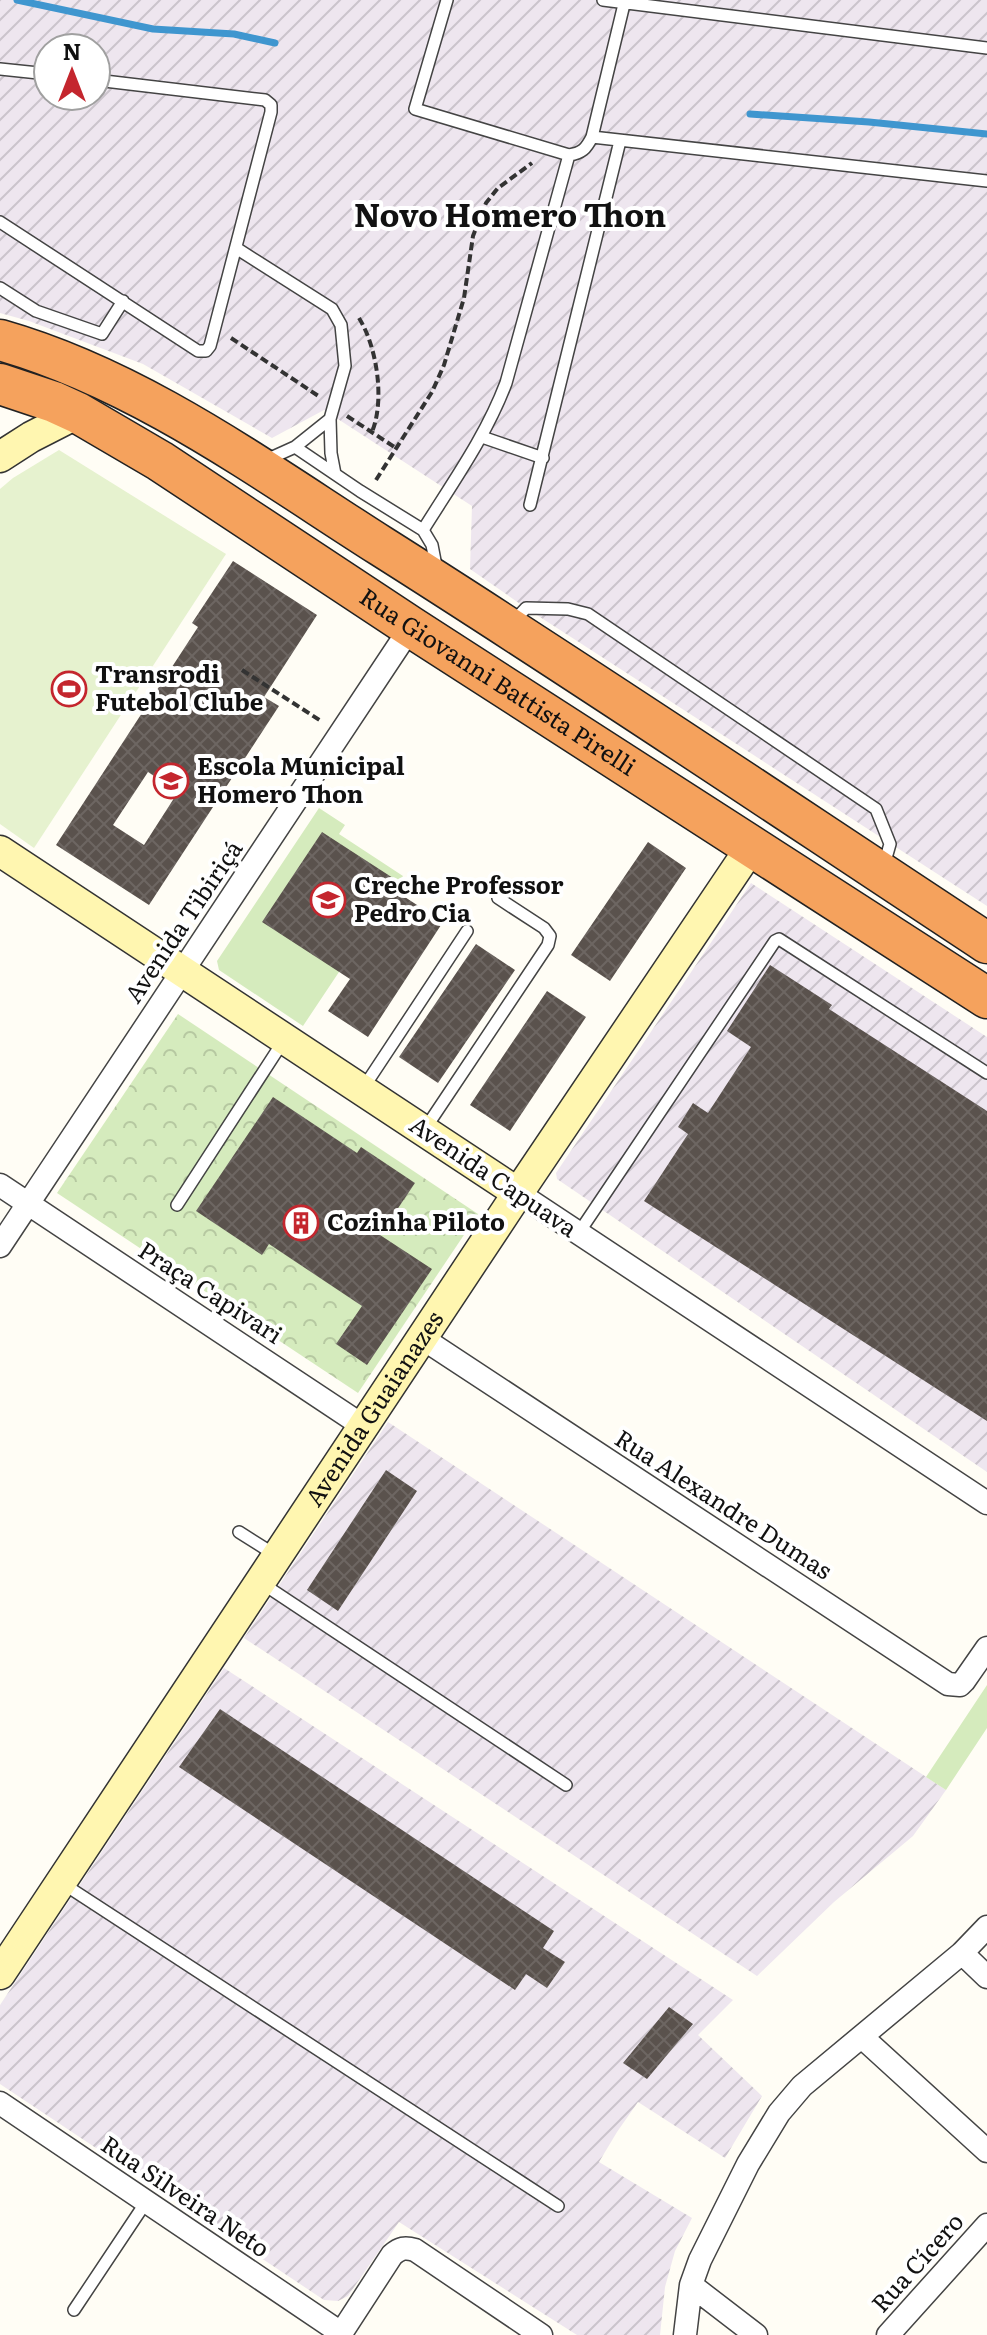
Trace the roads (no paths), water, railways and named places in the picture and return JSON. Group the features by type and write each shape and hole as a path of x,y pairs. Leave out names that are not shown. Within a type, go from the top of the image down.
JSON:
{"highway":[{"path":"2,341 10,371 3,392"},
{"name":"Rua Giovanni Battista Pirelli","path":"2,341 86,370 125,389 255,465 509,627 987,943"},
{"name":"Rua Giovanni Battista Pirelli","path":"3,392 54,402 160,461 411,627 987,998"}],"main road":[{"path":"0,457 78,413"},
{"name":"Avenida Guaianazes","path":"0,1974 752,846"},
{"name":"Avenida Capuava","path":"0,851 518,1193"}],"street":[{"name":"Avenida Tibiriçá","path":"0,1246 411,627"},
{"name":"Praça Capivari","path":"0,1185 363,1426"},
{"name":"Avenida Capuava","path":"518,1193 987,1503"},
{"name":"Rua Alexandre Dumas","path":"422,1338 948,1684 960,1685 987,1648"},
{"path":"685,2335 691,2285 748,2164 779,2113 802,2086 962,1953 987,1927"},
{"path":"962,1953 987,1977"},
{"path":"862,2037 987,2151"},
{"name":"Rua Silveira Neto","path":"0,2103 340,2334"},
{"name":"Rua Cícero","path":"888,2335 987,2225"},
{"path":"340,2334 392,2255 400,2249 415,2250 541,2335"},
{"path":"691,2285 756,2335"}],"lane":[{"path":"447,0 415,109 565,154 579,153 592,137 625,1"},
{"path":"603,0 987,48"},
{"path":"0,69 32,72"},
{"path":"0,222 198,351 206,351 210,346 271,105 265,100 112,82"},
{"path":"592,137 987,181"},
{"path":"530,505 620,141"},
{"path":"423,530 482,437 506,383 565,154"},
{"path":"236,248 332,309 341,325 345,366 332,413 331,453 335,474"},
{"path":"0,288 36,311 102,334 123,301"},
{"path":"255,465 295,447 332,413"},
{"path":"482,437 543,458"},
{"path":"295,447 423,530 432,545 439,583"},
{"path":"509,627 526,608 568,609 588,614 876,809 890,844 882,873"},
{"path":"423,1131 548,945 550,936 544,928 498,898"},
{"path":"362,1091 467,931"},
{"path":"578,1234 779,939 987,1073"},
{"path":"177,1205 284,1039"},
{"path":"239,1532 277,1556"},
{"path":"260,1582 566,1785"},
{"path":"61,1882 558,2206"},
{"path":"74,2310 146,2202"}],"waterway":[{"path":"17,0 153,29 234,34 275,43"},
{"path":"750,114 987,134"}],"place":[{"name":"Transrodi Futebol Clube","path":"69,689"},
{"name":"Escola Municipal Homero Thon","path":"171,781"},
{"name":"Creche Professor Pedro Cia","path":"328,900"},
{"name":"Cozinha Piloto","path":"301,1223"}],"district":[{"name":"Novo Homero Thon","path":"510,216"}]}
